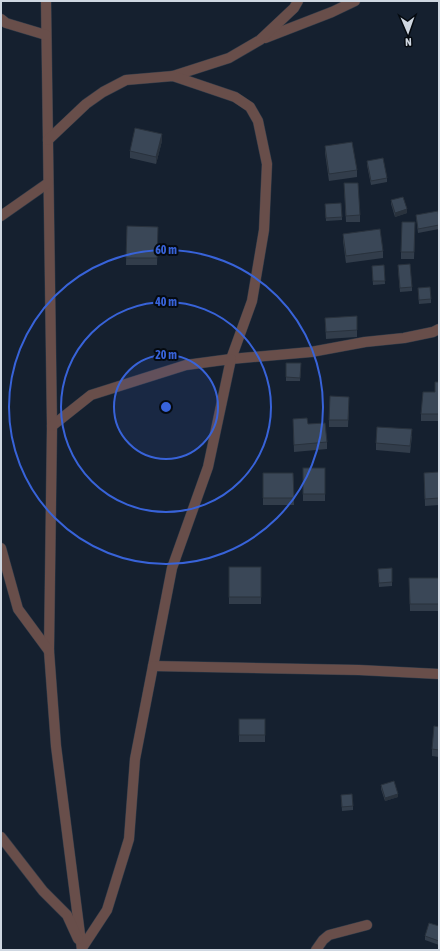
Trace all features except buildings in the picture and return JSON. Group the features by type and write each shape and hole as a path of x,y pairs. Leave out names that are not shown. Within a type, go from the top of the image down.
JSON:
{"street":[{"path":"46,1 52,426 49,651 56,746 82,949"},
{"path":"260,40 294,8 298,1"},
{"path":"48,140 86,104 126,80 173,76 229,58 260,40 332,12 355,1"},
{"path":"1,19 6,23 46,35"},
{"path":"82,949 107,910 129,839 135,759 172,568 208,467 231,359 252,301 264,230 267,164 258,121 250,107 235,97 173,76"},
{"path":"1,216 48,183"},
{"path":"52,426 91,395 186,365 231,359 311,352 365,342 404,338 439,330"},
{"path":"1,548 18,609 49,651"},
{"path":"153,666 359,670 439,674"},
{"path":"1,837 43,891 67,915 82,949"},
{"path":"316,950 329,935 367,925"}]}
